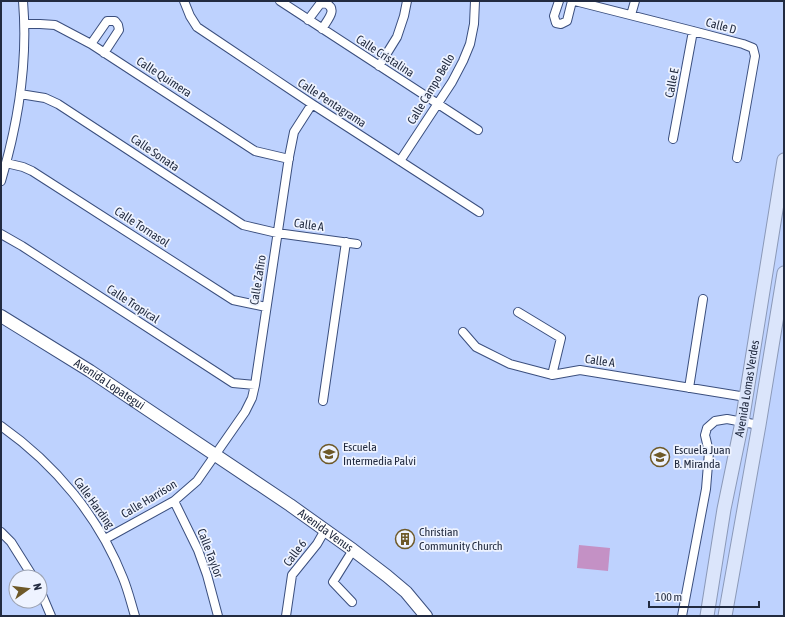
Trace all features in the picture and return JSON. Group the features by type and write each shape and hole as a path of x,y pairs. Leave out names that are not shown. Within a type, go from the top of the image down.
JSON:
{"main road":[{"name":"Avenida Lomas Verdes","path":"707,616 724,509 742,422 784,160"},
{"name":"Avenida Lomas Verdes","path":"724,616 759,425 784,273"}],"street":[{"path":"1,181 20,94 25,24 23,1"},
{"name":"Calle Pentagrama","path":"184,1 190,16 197,27 400,162 479,212"},
{"name":"Calle Cristalina","path":"280,1 478,130"},
{"path":"379,66 397,37 407,1"},
{"name":"Calle Campo Bello","path":"400,162 452,82 463,61 470,44 474,24 475,1"},
{"path":"559,1 554,16 555,22 558,24 563,24 567,21 572,1"},
{"name":"Calle D","path":"575,1 743,44 753,48 756,56 738,158"},
{"path":"631,15 635,1"},
{"path":"308,20 320,4 325,3 329,5 332,8 332,12 322,29"},
{"path":"91,44 107,21 115,21 119,30 104,53"},
{"name":"Calle Quimera","path":"25,24 55,26 91,44 255,150 289,159"},
{"name":"Calle E","path":"673,139 693,31"},
{"name":"Calle Sonata","path":"20,94 45,98 58,104 243,225 277,233"},
{"name":"Calle Zafiro","path":"216,455 245,412 252,398 294,132 312,104"},
{"name":"Calle Tornasol","path":"6,163 32,171 233,300 266,307"},
{"name":"Calle A","path":"277,233 357,244"},
{"name":"Calle Tropical","path":"1,234 22,246 233,383 255,385"},
{"path":"323,401 346,242"},
{"path":"689,388 703,299"},
{"path":"518,312 561,338 552,375"},
{"name":"Avenida Lopategui","path":"1,316 90,371 216,455"},
{"name":"Calle A","path":"463,332 476,346 510,364 552,375 580,370 746,397"},
{"path":"682,616 706,489 709,452 705,435 707,428 715,421 727,419 759,425"},
{"name":"Calle Harding","path":"1,426 31,449 54,470 84,508 105,539 124,578 135,616"},
{"name":"Calle Harrison","path":"105,539 174,501 197,481 216,455"},
{"name":"Avenida Venus","path":"216,455 325,530 388,576 406,592 426,616"},
{"name":"Calle Taylor","path":"174,501 207,575 218,616"},
{"name":"Calle 6","path":"286,616 292,575 317,544 325,530"},
{"path":"1,532 11,542 28,569"},
{"path":"352,602 333,582 353,550"}],"shaded area":[{"path":"579,545 610,548 608,571 577,568"}],"place":[{"name":"Escuela Intermedia Palvi","path":"329,454"},
{"name":"Escuela Juan B. Miranda","path":"660,457"},
{"name":"Christian Community Church","path":"405,539"}]}
